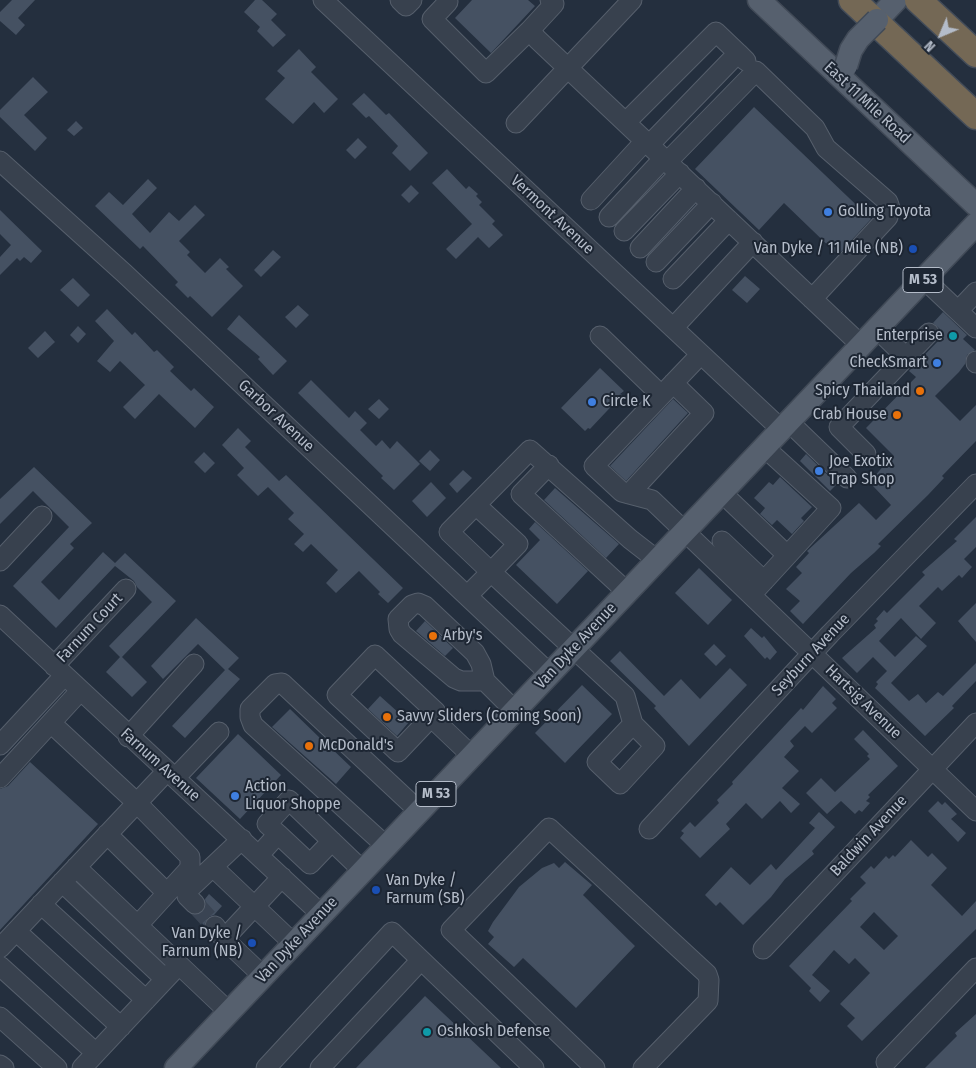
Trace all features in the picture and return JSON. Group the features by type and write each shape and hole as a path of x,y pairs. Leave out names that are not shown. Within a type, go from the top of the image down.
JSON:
{"highway":[{"path":"852,0 976,116"},
{"path":"918,0 976,54"}],"main road":[{"name":"East 11 Mile Road","path":"759,0 848,76 976,205"},
{"path":"848,76 851,50 858,39 896,0"},
{"name":"Van Dyke Avenue","path":"176,1068 976,224"}],"street":[{"name":"Vermont Avenue","path":"323,0 701,354 847,478"},
{"path":"400,0 406,6 412,0"},
{"path":"446,0 448,2 432,19 486,73 554,4 550,0"},
{"path":"516,123 570,68 632,0"},
{"path":"530,30 861,345"},
{"path":"626,122 716,32 815,128 826,148 888,202 890,208 888,217 812,299"},
{"path":"591,200 738,53"},
{"path":"624,231 671,164 756,71"},
{"name":"Garbor Avenue","path":"0,160 124,273 550,674"},
{"path":"609,216 671,164"},
{"path":"640,248 696,188"},
{"path":"656,262 712,203"},
{"path":"673,279 730,220"},
{"path":"673,328 753,242"},
{"path":"924,278 969,302 976,328"},
{"path":"876,328 906,357"},
{"path":"866,454 838,427 929,333"},
{"path":"600,336 667,389 704,414 629,494"},
{"path":"667,389 701,354"},
{"name":"Hartsig Avenue","path":"667,389 594,466 622,492 652,500 976,810"},
{"path":"751,595 831,508 764,447"},
{"path":"633,724 625,696 449,532 530,450 630,539 657,560"},
{"path":"549,465 521,494 627,592"},
{"name":"Seyburn Avenue","path":"649,829 812,654 976,484"},
{"path":"721,492 787,555"},
{"path":"468,595 518,544 476,505"},
{"path":"0,561 42,516"},
{"path":"722,541 764,581"},
{"name":"Farnum Court","path":"0,745 126,589"},
{"path":"485,681 460,681 454,678 402,634 398,629 398,619 412,605 425,606 475,653 481,664 485,681 515,711"},
{"name":"Farnum Avenue","path":"0,615 321,914"},
{"path":"375,655 436,712 431,717 398,752 337,695 375,655"},
{"path":"128,736 194,664"},
{"path":"386,846 253,725 250,709 275,684 282,683 419,811"},
{"path":"0,778 80,691"},
{"path":"431,717 472,756"},
{"path":"51,722 137,803 190,857 190,868 138,925"},
{"name":"Baldwin Avenue","path":"763,948 976,723"},
{"path":"0,948 137,803 219,732"},
{"path":"332,841 310,864 267,824 289,800 332,841 362,870"},
{"path":"595,1068 451,930 549,828 707,974 709,980 708,1001 643,1068"},
{"path":"107,834 167,893"},
{"path":"259,855 278,834"},
{"path":"191,900 188,890 214,868 242,839"},
{"path":"76,867 229,1012"},
{"path":"214,868 293,944"},
{"path":"263,976 219,932 254,907 282,877"},
{"path":"62,882 165,979"},
{"path":"41,904 146,1000"},
{"path":"16,931 121,1027"},
{"path":"266,1068 392,932 534,1068"},
{"path":"320,1068 421,960"},
{"path":"82,1068 179,964"},
{"path":"0,966 96,1053"},
{"path":"886,1062 976,968"},
{"path":"0,1016 57,1068"},
{"path":"0,1065 4,1068"}],"building":[{"path":"12,0 35,0 18,18 25,25 16,35 0,21 0,12"},
{"path":"255,0 262,0 277,14 271,20 286,35 273,47 257,31 260,27 244,12"},
{"path":"472,0 528,0 535,6 491,53 455,18"},
{"path":"299,49 316,67 311,72 338,99 324,113 314,102 293,124 265,99 285,78 277,71"},
{"path":"33,77 48,92 24,115 47,138 35,151 0,117 0,110"},
{"path":"364,93 386,115 389,113 428,153 410,171 392,153 398,146 369,116 366,118 352,104"},
{"path":"754,107 871,219 838,255 784,203 759,230 695,169"},
{"path":"76,121 83,128 74,136 67,130"},
{"path":"358,138 367,147 355,159 346,150"},
{"path":"447,169 466,189 469,186 478,194 476,196 482,202 479,205 495,221 492,224 503,235 489,248 478,237 456,259 446,249 472,224 432,183"},
{"path":"148,179 157,188 132,214 150,233 169,212 179,221 195,205 205,215 179,241 190,252 187,255 205,273 220,258 229,267 226,269 243,286 212,317 175,285 178,282 143,246 140,249 95,206 109,192 123,205"},
{"path":"411,185 419,193 409,203 401,195"},
{"path":"0,210 42,251 31,263 24,257 20,261 17,258 0,275 0,257 11,245 0,234"},
{"path":"273,250 281,257 261,277 254,270"},
{"path":"745,276 760,289 747,303 732,290"},
{"path":"73,278 90,295 78,307 60,290"},
{"path":"298,305 309,315 296,328 285,317"},
{"path":"107,309 132,335 135,332 154,352 157,350 174,367 170,371 191,391 194,388 214,407 195,428 159,394 135,419 123,407 145,385 120,361 110,372 97,361 114,341 95,321"},
{"path":"943,312 967,335 963,339 975,350 967,355 965,364 959,372 935,396 960,421 976,405 976,441 942,476 944,478 928,495 878,544 881,546 851,573 803,624 790,611 800,601 786,589 802,573 796,567 809,553 807,551 859,503 876,520 891,505 873,486 877,482 873,478 893,455 866,428 916,377 909,371 941,338 940,329 933,323"},
{"path":"239,315 287,361 273,375 258,359 260,357 227,329"},
{"path":"78,326 86,334 78,343 70,335"},
{"path":"45,331 55,342 38,358 28,348"},
{"name":"Circle K","path":"600,368 624,391 590,429 588,428 585,431 561,408"},
{"path":"311,380 349,418 355,411 367,423 360,430 376,446 382,440 390,449 397,441 420,464 394,490 381,478 383,476 298,393"},
{"path":"379,399 389,409 379,419 368,409"},
{"path":"673,399 688,413 626,481 610,466"},
{"path":"238,428 251,441 245,447 279,481 286,475 403,588 388,603 359,571 336,593 326,583 338,570 311,544 303,552 294,544 304,534 288,519 294,513 268,487 258,496 237,475 244,468 222,445"},
{"path":"430,450 440,460 430,471 419,461"},
{"path":"204,452 215,463 205,473 194,462"},
{"name":"Joe Exotix Trap Shop","path":"806,454 837,484 830,491 800,461"},
{"path":"34,467 92,523 70,544 74,548 41,582 59,600 103,552 115,563 125,553 176,601 122,657 147,682 132,697 106,672 120,657 109,646 152,602 137,587 134,581 115,566 56,628 13,586 69,527 33,491 0,524 0,499"},
{"path":"463,470 472,478 457,493 449,484"},
{"path":"780,477 812,507 801,518 804,521 792,534 777,520 772,525 760,514 765,508 754,498 769,482 773,485"},
{"path":"431,482 446,498 427,517 412,501"},
{"path":"555,488 619,544 606,558 544,500"},
{"path":"976,517 976,547 964,559 972,567 962,578 959,575 942,591 938,587 919,606 936,623 921,639 901,618 879,641 895,657 916,636 927,646 891,683 909,701 918,694 926,703 938,692 943,696 976,663 976,681 952,706 954,708 925,736 875,688 878,684 876,682 887,671 873,657 857,673 842,658 876,628 874,625 878,621 876,619 884,610 887,613 925,575 922,572 957,541 954,539"},
{"path":"535,522 588,571 557,604 516,565 540,540 529,529"},
{"path":"699,568 732,600 708,625 675,593"},
{"path":"976,603 976,642 958,621"},
{"path":"196,618 239,658 228,669 240,679 185,738 172,726 225,670 198,644 163,679 151,666"},
{"path":"425,621 453,648 445,656 416,631"},
{"path":"751,628 762,638 764,636 777,652 770,660 767,657 765,659 744,636"},
{"path":"714,644 726,656 716,666 704,654"},
{"path":"620,651 664,696 681,679 700,699 730,668 747,685 689,746 654,708 656,706 610,661"},
{"path":"582,685 612,714 565,763 535,733"},
{"path":"823,686 836,699 832,703 837,708 812,733 805,726 790,741 794,746 784,757 799,771 782,788 800,804 791,813 780,801 762,819 746,803 726,824 730,829 700,858 680,838 684,833 681,831 690,822 695,827 719,803 717,800 733,784 732,782 801,708 803,710"},
{"name":"Savvy Sliders (Coming Soon)","path":"380,696 409,722 397,736 368,709"},
{"name":"McDonald's","path":"290,709 322,740 324,738 332,745 330,747 351,767 336,784 272,727"},
{"path":"863,730 898,766 868,795 870,797 866,801 870,803 862,812 859,810 855,814 841,801 827,814 806,793 821,778 835,792 870,759 867,756 869,754 854,739"},
{"path":"238,734 281,775 240,819 196,778"},
{"path":"30,762 98,824 0,930 0,789 8,786"},
{"path":"938,801 942,805 945,802 957,814 951,819 966,833 958,842 928,811"},
{"path":"819,812 835,827 812,851 814,854 785,879 771,897 743,925 720,902 716,906 705,895 731,867 750,885 771,864 776,870 815,828 809,823"},
{"path":"911,840 928,857 932,853 947,868 931,885 962,916 976,901 976,929 862,1041 847,1026 855,1018 840,1004 870,973 855,958 849,964 834,950 812,975 830,991 820,1002 809,991 811,988 789,966 852,901 850,899 866,883 860,877 871,866 874,869 886,856 889,859 893,855 895,857","holes":["874,912 898,936 884,950 860,927"]},
{"path":"565,862 592,885 583,895 635,946 576,1008 523,958 514,967 488,944 494,937 488,931 519,887 542,868 554,863 559,868"},
{"path":"209,894 222,906 214,915 208,917 204,925 193,915 203,912 206,906 205,899"},
{"name":"Oshkosh Defense","path":"425,996 501,1068 356,1068"},
{"path":"976,1014 976,1068 925,1068 957,1036 955,1033"}],"tunnel":[{"path":"195,904 215,926"}],"place":[{"name":"Golling Toyota","path":"828,212"},
{"name":"Van Dyke / 11 Mile (NB)","path":"913,249"},
{"name":"Enterprise","path":"953,336"},
{"name":"CheckSmart","path":"937,363"},
{"name":"Spicy Thailand","path":"920,391"},
{"name":"Circle K","path":"592,402"},
{"name":"Crab House","path":"897,415"},
{"name":"Joe Exotix Trap Shop","path":"819,471"},
{"name":"Arby's","path":"433,636"},
{"name":"Savvy Sliders (Coming Soon)","path":"387,717"},
{"name":"McDonald's","path":"309,746"},
{"name":"Action Liquor Shoppe","path":"235,796"},
{"name":"Van Dyke / Farnum (SB)","path":"376,890"},
{"name":"Van Dyke / Farnum (NB)","path":"252,943"},
{"name":"Oshkosh Defense","path":"427,1032"}]}
